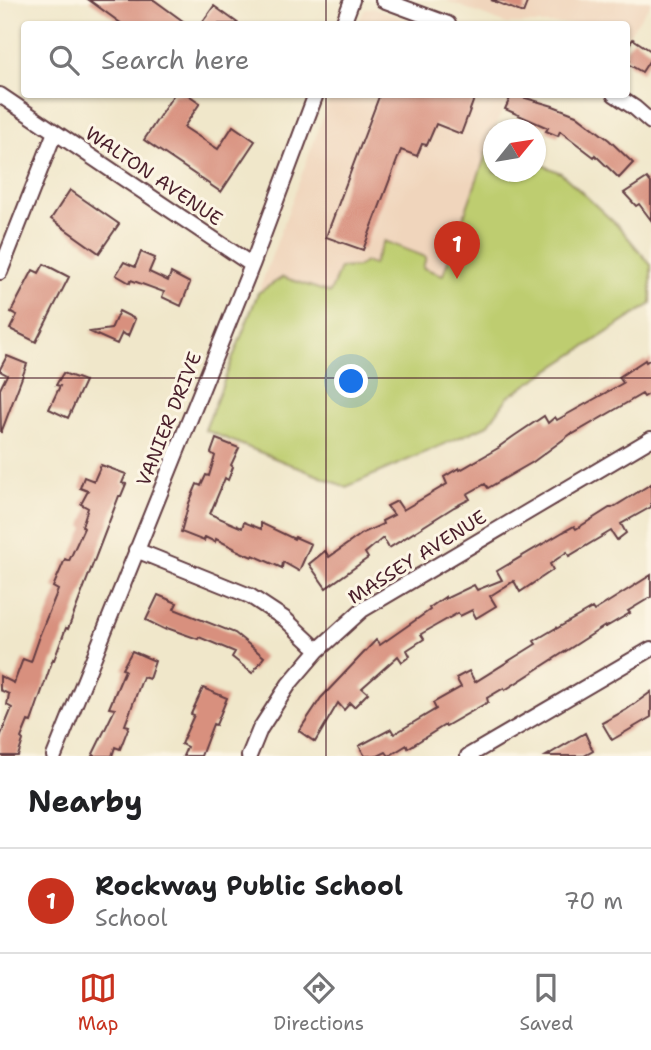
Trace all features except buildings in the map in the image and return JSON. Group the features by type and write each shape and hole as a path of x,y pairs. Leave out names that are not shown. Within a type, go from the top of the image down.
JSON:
{"street":[{"path":"344,21 352,0"},
{"path":"383,0 439,21"},
{"name":"WALTON AVENUE","path":"0,95 252,265"},
{"name":"VANIER DRIVE","path":"54,756 252,265 315,98"},
{"path":"620,98 651,122"},
{"path":"0,272 55,132"},
{"name":"MASSEY AVENUE","path":"249,756 260,729 289,684 318,650 362,610 651,439"},
{"path":"136,550 250,596 285,619 318,650"},
{"path":"468,756 651,649"}],"shaded area":[{"path":"445,0 651,0 630,33 630,21 498,21"},
{"path":"373,7 410,21 359,21 365,9"},
{"path":"330,98 507,98 499,119 483,119 483,182 546,182 546,166 561,173 621,229 651,265 651,304 508,397 488,425 346,487 205,430"}],"green space":[{"path":"483,163 483,182 546,182 546,166 561,173 621,229 651,265 651,304 508,397 488,425 346,487 205,430 258,293 283,277 330,293 340,268 357,267 365,262 373,265 384,241 426,257 423,268 443,275"}],"place":[{"name":"Rockway Public School","path":"457,279"}]}
